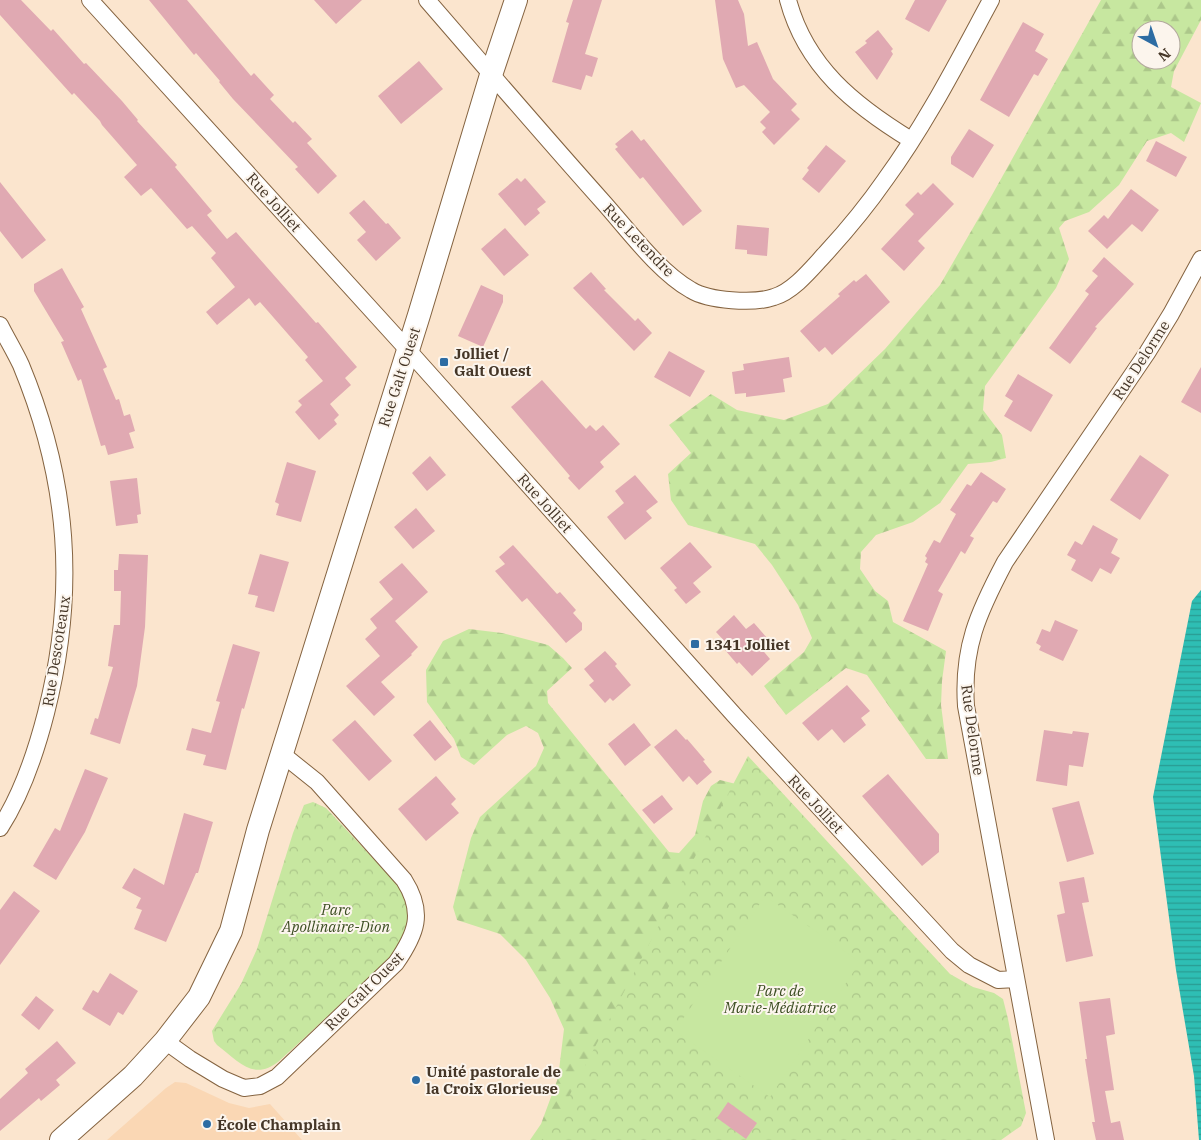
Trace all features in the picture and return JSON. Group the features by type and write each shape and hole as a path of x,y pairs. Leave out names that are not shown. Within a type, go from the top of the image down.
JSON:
{"street":[{"name":"Rue Jolliet","path":"90,0 407,349 735,716 952,951 969,965 998,980 1016,979"},
{"name":"Rue Letendre","path":"427,0 657,263 691,291 708,297 758,300 775,297 791,288 819,261 855,220 912,140 991,0"},
{"name":"Rue Galt Ouest","path":"60,1140 133,1076 165,1041 199,997 231,931 258,830 419,315 491,75 516,0"},
{"path":"788,0 798,31 811,55 830,77 849,95 889,126 912,140"},
{"name":"Rue Delorme","path":"1046,1140 966,706 965,675 970,643 989,593 1005,562 1147,353 1201,259"},
{"name":"Rue Descoteaux","path":"0,325 21,364 42,424 57,480 64,534 66,591 50,698 41,732 28,772 6,820 0,828"},
{"name":"Rue Galt Ouest","path":"165,1041 190,1059 224,1079 244,1088 260,1086 277,1077 396,963 409,944 415,930 414,900 412,892 404,880 317,782 282,754"}],"shaded area":[{"name":"École Champlain","path":"175,1082 186,1083 229,1103 249,1108 270,1104 302,1140 107,1140"}],"green space":[{"path":"1101,0 1201,0 1201,20 1181,58 1181,20 1131,20 1131,70 1175,70 1171,87 1201,103 1184,142 1171,133 1147,141 1119,185 1089,212 1065,221 1059,228 1069,259 1056,288 985,386 983,410 1002,435 1006,458 991,462 968,464 940,503 913,522 876,535 861,552 860,569 875,591 888,601 893,622 946,651 941,705 948,759 926,759 867,675 846,668 786,715 764,686 804,652 812,638 798,605 772,565 755,544 688,525 671,500 668,474 691,453 669,425 711,394 737,410 784,420 828,404 885,349 940,285"},
{"path":"469,629 502,633 548,645 572,668 547,691 548,703 669,852 679,853 695,835 703,801 711,786 720,780 740,785 593,1140 530,1140 541,1124 558,1078 564,1029 550,998 526,960 500,934 457,920 453,907 471,838 480,817 536,766 544,748 538,733 526,726 507,735 474,765 461,757 454,739 427,702 426,670 443,641"},
{"name":"Parc de Marie-Médiatrice","path":"748,756 950,974 973,987 994,993 1003,999 1026,1113 1021,1126 1001,1140 546,1140"},
{"name":"Parc Apollinaire-Dion","path":"313,802 326,808 397,884 407,906 408,925 402,941 396,950 374,974 279,1061 262,1070 254,1069 239,1063 217,1045 212,1031 241,984 257,949 293,833 304,805"},
{"path":"765,896 860,962 770,1097 675,1031"}],"water":[{"path":"1201,590 1201,1140 1199,1140 1194,1076 1176,970 1153,797 1192,601"}],"building":[{"path":"0,0 21,0 51,31 53,29 84,64 86,63 122,101 137,121 177,165 175,167 212,211 207,215 227,239 236,232 357,367 345,378 351,385 330,404 339,415 334,420 337,424 319,440 295,412 302,405 298,401 323,381 305,360 308,357 260,302 255,306 249,298 217,325 206,312 235,287 211,258 216,253 192,226 187,229 151,188 141,196 124,177 137,165 100,121 74,93 72,95 0,15"},
{"path":"149,0 187,0 251,76 254,73 274,95 270,99 293,123 295,121 312,139 307,143 337,176 318,194 295,169 298,167 233,99 220,81 196,53 194,55"},
{"path":"314,0 362,0 336,24"},
{"path":"573,0 602,0 585,54 598,58 592,77 586,75 581,90 552,82 569,23 566,22"},
{"path":"715,0 738,0 744,14 748,46 757,42 773,79 797,104 791,110 800,119 774,145 762,132 766,128 760,122 770,112 744,85 736,88 723,59"},
{"path":"915,0 947,0 929,32 905,19"},
{"path":"1023,22 1044,34 1035,51 1048,59 1038,76 1034,74 1009,117 980,100"},
{"path":"878,30 893,49 891,51 893,54 877,80 855,52 867,43 865,41"},
{"path":"419,61 443,89 401,124 378,96"},
{"path":"969,129 994,145 973,178 951,164 951,157"},
{"path":"632,130 641,141 644,139 702,211 683,226 643,177 640,179 615,149 618,147 615,144"},
{"path":"1156,141 1187,157 1176,177 1146,161"},
{"path":"826,145 846,161 819,193 802,179 809,170 807,168"},
{"path":"517,178 521,182 525,178 546,202 537,209 540,213 525,226 498,194"},
{"path":"0,182 46,240 22,259 0,231"},
{"path":"933,183 954,204 918,241 925,248 904,271 881,249 914,214 905,205 918,192 921,195"},
{"path":"1131,189 1159,210 1142,232 1132,224 1107,249 1088,231 1104,215 1108,219"},
{"path":"364,200 401,238 376,261 357,240 366,232 349,213"},
{"path":"737,225 769,228 767,256 747,254 747,250 735,249"},
{"path":"505,228 529,255 504,276 481,249"},
{"path":"1104,257 1134,284 1095,327 1097,328 1070,364 1049,348 1089,294 1085,291 1098,276 1092,271"},
{"path":"62,268 84,307 81,309 107,367 103,369 116,400 119,399 124,416 130,414 135,431 129,433 134,448 108,455 105,445 101,446 81,379 78,381 61,342 64,341 34,291 34,284"},
{"path":"591,272 606,289 604,290 635,321 638,318 652,333 634,351 573,288"},
{"path":"866,274 890,302 832,355 825,347 819,352 800,331 840,296 838,294 854,280 856,282"},
{"path":"481,285 503,295 503,302 483,347 458,336"},
{"path":"669,351 705,371 690,397 654,377"},
{"path":"789,357 792,377 783,379 785,392 746,397 746,393 735,394 732,372 744,370 743,364"},
{"path":"1201,367 1201,413 1181,402"},
{"path":"1018,374 1053,395 1031,432 1004,416 1013,401 1005,396"},
{"path":"542,380 586,429 590,425 596,431 603,425 620,444 600,462 604,467 579,490 568,478 570,476 511,407"},
{"path":"1140,455 1169,475 1140,520 1110,500"},
{"path":"430,456 446,475 427,491 412,473"},
{"path":"287,462 316,471 301,522 276,515 279,504 275,502"},
{"path":"981,472 1006,489 997,503 993,501 970,536 974,538 965,554 961,551 938,591 943,594 928,631 903,621 928,564 925,562 927,558 925,556 934,540 940,543 956,514 950,510 967,484 971,486"},
{"path":"635,475 658,502 646,511 652,518 625,540 607,517 624,503 615,491"},
{"path":"137,478 141,514 137,515 138,523 116,526 110,481"},
{"path":"416,508 435,531 413,549 394,527"},
{"path":"1093,525 1118,539 1111,553 1120,558 1111,574 1100,568 1092,582 1071,570 1076,560 1067,555 1075,541 1082,545"},
{"path":"690,542 712,567 693,583 701,592 686,604 674,590 677,588 660,568"},
{"path":"513,545 557,594 560,592 576,610 573,613 582,623 582,630 566,643 527,598 522,602 495,571 505,564 499,557"},
{"path":"119,554 148,555 145,627 137,686 120,744 90,734 95,718 98,719 113,667 108,666 114,625 120,625 121,591 114,591 114,570 118,570"},
{"path":"260,554 289,562 274,612 255,607 258,596 248,594"},
{"path":"402,563 428,592 395,621 418,647 412,655 381,682 395,697 374,716 346,686 380,656 365,639 377,628 370,619 393,599 379,582"},
{"path":"734,615 746,629 754,623 767,638 759,646 770,659 752,676 739,662 737,664 725,650 729,646 716,632"},
{"path":"1055,620 1078,630 1063,661 1039,650 1041,646 1036,643 1042,629 1050,632"},
{"path":"233,644 260,652 244,709 242,708 226,770 203,765 206,755 186,750 192,728 211,733 220,702 216,701"},
{"path":"605,651 617,664 615,666 631,685 613,701 610,698 605,703 589,685 594,681 584,669"},
{"path":"847,685 870,711 861,718 866,725 844,743 832,729 818,741 802,723"},
{"path":"355,720 392,761 369,781 332,740"},
{"path":"430,720 452,747 435,761 413,735"},
{"path":"634,723 651,745 625,766 608,744"},
{"path":"676,729 705,760 703,761 712,772 697,785 689,776 683,782 654,747"},
{"path":"1044,730 1072,734 1073,731 1089,733 1083,767 1069,765 1067,786 1036,781"},
{"path":"85,769 108,778 85,832 56,880 33,866 55,828 60,831"},
{"path":"888,774 939,834 939,852 922,866 862,796"},
{"path":"436,776 456,799 451,804 459,813 426,841 398,809"},
{"path":"662,795 673,809 654,824 642,810"},
{"path":"1079,801 1094,854 1067,862 1052,808"},
{"path":"184,813 213,822 198,873 196,873 166,942 134,929 142,910 136,908 141,898 122,888 134,868 164,885"},
{"path":"1084,877 1089,902 1082,903 1093,956 1066,962 1057,915 1065,913 1059,882"},
{"path":"14,891 40,911 0,965 0,910"},
{"path":"110,973 138,991 123,1015 118,1012 110,1026 82,1009 93,990 98,993"},
{"path":"36,996 54,1010 39,1030 21,1015"},
{"path":"1110,998 1115,1034 1106,1036 1114,1090 1105,1091 1111,1123 1120,1121 1124,1140 1096,1140 1092,1122 1095,1122 1085,1059 1087,1059 1079,1002"},
{"path":"57,1041 76,1063 56,1080 60,1085 41,1101 39,1098 0,1131 0,1099 28,1073 25,1069"},
{"path":"728,1102 757,1123 746,1139 717,1118"}],"place":[{"name":"Jolliet / Galt Ouest","path":"444,362"},
{"name":"1341 Jolliet","path":"695,644"},
{"name":"Unité pastorale de la Croix Glorieuse","path":"416,1080"},
{"name":"École Champlain","path":"207,1124"}]}
